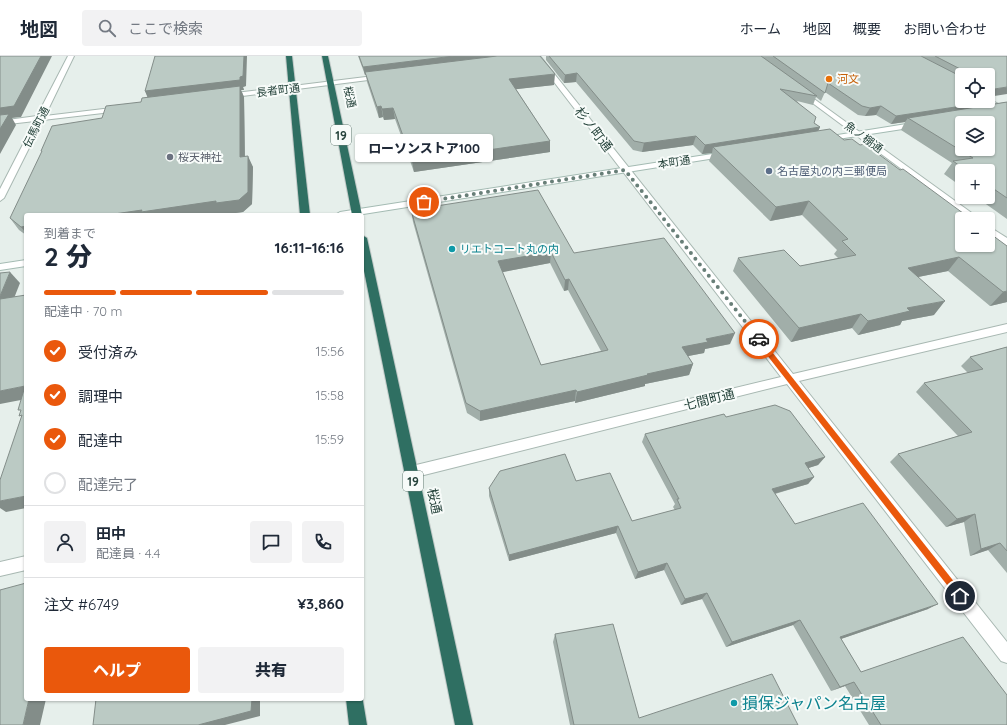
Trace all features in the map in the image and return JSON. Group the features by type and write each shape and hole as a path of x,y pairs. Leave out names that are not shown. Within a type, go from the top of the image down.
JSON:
{"highway":[{"path":"289,56 305,213"},
{"name":"桜通","path":"324,56 357,213"},
{"name":"桜通","path":"364,247 464,725"},
{"path":"355,701 358,725"}],"street":[{"name":"伝馬町通","path":"0,198 71,56"},
{"name":"杉ノ町通","path":"538,58 1007,655"},
{"name":"長者町通","path":"222,96 389,76"},
{"name":"魚ノ棚通","path":"796,88 965,212"},
{"path":"995,104 1006,110"},
{"path":"0,123 131,107"},
{"path":"991,112 1006,110"},
{"path":"819,140 929,122"},
{"name":"本町通","path":"363,213 734,153"},
{"path":"995,234 1007,243"},
{"path":"0,267 24,263"},
{"name":"七間町通","path":"412,472 790,379 1007,328"},
{"path":"0,569 24,563"}],"building":[{"path":"0,56 41,56 14,106 0,108"},
{"path":"155,56 244,56 243,76 240,77 240,80 145,91"},
{"path":"359,56 454,56 363,67"},
{"path":"497,56 540,56 555,74 509,79 550,141 412,161 393,108 382,109 381,106 377,107 365,72"},
{"path":"549,56 761,56 817,96 780,89 816,117 814,123 820,127 705,145 696,136 644,143 634,141 577,73 565,75"},
{"path":"773,56 921,56 955,73 955,107 896,116 881,106 870,108 862,106 828,83 825,93"},
{"path":"935,56 1007,56 1007,87 995,89 995,68 958,68"},
{"path":"240,86 240,157 248,156 248,192 239,200 216,203 216,201 141,212 142,210 121,213 24,213 24,226 21,227 10,218 42,151 52,126 102,118 106,106 141,102 142,98"},
{"path":"1007,102 1007,198 995,190 995,164 957,164 953,161 973,158 970,156 995,156 995,116 955,116 955,147 908,118 970,108 995,108 995,104"},
{"path":"9,114 0,129 0,115"},
{"path":"830,129 844,140 852,139 860,145 865,144 900,170 903,169 961,212 955,212 955,252 995,252 995,237 1007,246 1007,291 1003,292 959,257 908,268 945,301 907,308 910,311 868,321 861,314 799,328 738,258 784,250 800,266 856,255 842,241 848,239 809,201 776,207 713,147"},
{"path":"538,190 574,253 664,238 735,333 706,339 708,342 682,347 693,364 577,392 576,390 480,411 466,403 411,210","holes":["551,252 565,280 569,279 608,350 541,365 498,261"]},
{"path":"10,272 0,296 0,273"},
{"path":"24,295 24,386 0,391 0,299"},
{"path":"1007,347 1007,551 1000,543 981,549 975,514 957,519 898,454 972,432 924,383 983,369 970,357"},
{"path":"24,389 24,496 0,501 0,480 22,415 19,416 21,410 18,410"},
{"path":"775,405 790,411 825,457 805,463 814,477 772,489 795,524 863,503 938,604 840,637 861,672 963,637 1007,695 1007,725 881,725 854,682 840,687 800,620 732,642 707,593 685,599 667,563 638,572 618,526 509,555 489,488 500,471 565,454 576,481 610,473 632,521 681,508 677,499 679,499 645,434 724,414 726,417"},
{"path":"24,584 24,701 29,701 23,725 0,725 0,590"},
{"path":"613,624 639,718 772,674 798,725 574,725 555,634"},
{"path":"96,701 252,701 251,711 198,725 93,725"}],"way so far":[{"path":"424,202 625,170 759,339"}],"place":[{"name":"河文","path":"829,79"},
{"name":"桜天神社","path":"170,157"},
{"name":"名古屋丸の内三郵便局","path":"769,171"},
{"name":"ローソンストア100","path":"424,202"},
{"name":"リエトコート丸の内","path":"452,249"},
{"name":"損保ジャパン名古屋","path":"734,703"}],"route":[{"path":"759,339 960,596"}]}
